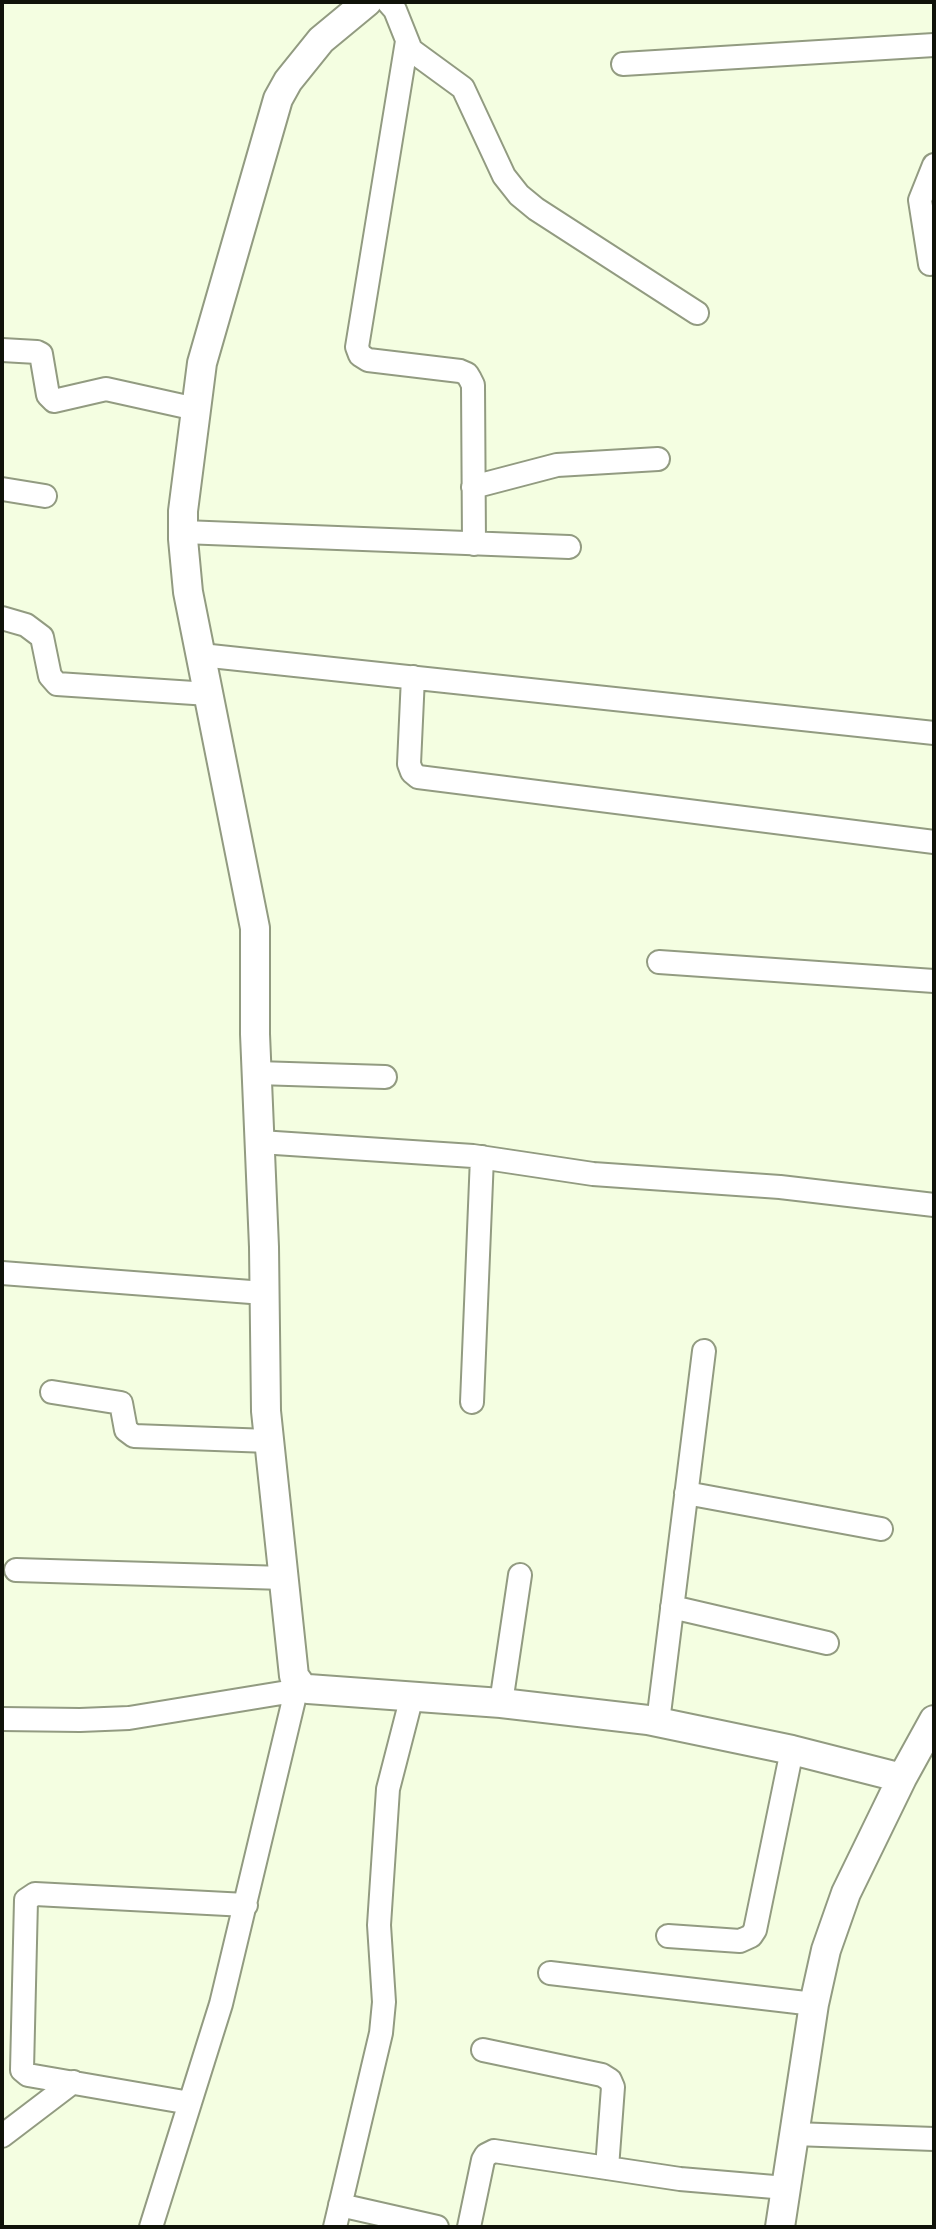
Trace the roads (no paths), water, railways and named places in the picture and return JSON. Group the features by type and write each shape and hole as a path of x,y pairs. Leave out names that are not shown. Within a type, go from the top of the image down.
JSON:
{"street":[{"path":"151,2227 221,2004 302,1690 294,1676 265,1394 255,928 188,592 183,532 196,409 207,345 278,99 288,81 321,40 367,2"},
{"path":"388,2 418,57 463,88 504,176 519,195 697,313"},
{"path":"407,41 357,347 360,355 368,360 467,374 473,385 474,544"},
{"path":"623,64 934,45"},
{"path":"930,264 920,200 934,165"},
{"path":"2,350 41,354 48,395 54,401 106,389 196,409"},
{"path":"473,487 557,465 658,459"},
{"path":"2,489 45,496"},
{"path":"183,532 569,547"},
{"path":"2,618 26,625 42,637 50,676 57,684 209,694"},
{"path":"201,655 934,733"},
{"path":"413,677 409,764 418,777 934,842"},
{"path":"659,962 934,981"},
{"path":"257,1073 385,1077"},
{"path":"260,1142 482,1157 593,1174 780,1187 934,1205"},
{"path":"472,1402 482,1157"},
{"path":"2,1273 264,1293"},
{"path":"658,1722 704,1351"},
{"path":"52,1392 121,1403 124,1406 126,1430 134,1436 269,1441"},
{"path":"686,1493 881,1529"},
{"path":"16,1570 284,1578"},
{"path":"501,1703 520,1575"},
{"path":"672,1607 827,1643"},
{"path":"2,1719 129,1718 302,1690 412,1696 658,1722 792,1750 902,1778"},
{"path":"412,1696 388,1789 379,1925 384,2018 338,2216 437,2227"},
{"path":"780,2227 814,2004 826,1950 846,1893 934,1720"},
{"path":"668,1936 740,1941 751,1936 755,1930 792,1750"},
{"path":"190,2103 28,2075 20,2065 24,1907 28,1896 35,1894 246,1905"},
{"path":"550,1973 814,2004"},
{"path":"483,2050 602,2075 610,2080 613,2087 607,2168"},
{"path":"2,2136 73,2082"},
{"path":"794,2134 934,2139"},
{"path":"469,2227 483,2160 490,2152 680,2179 786,2188"}]}
